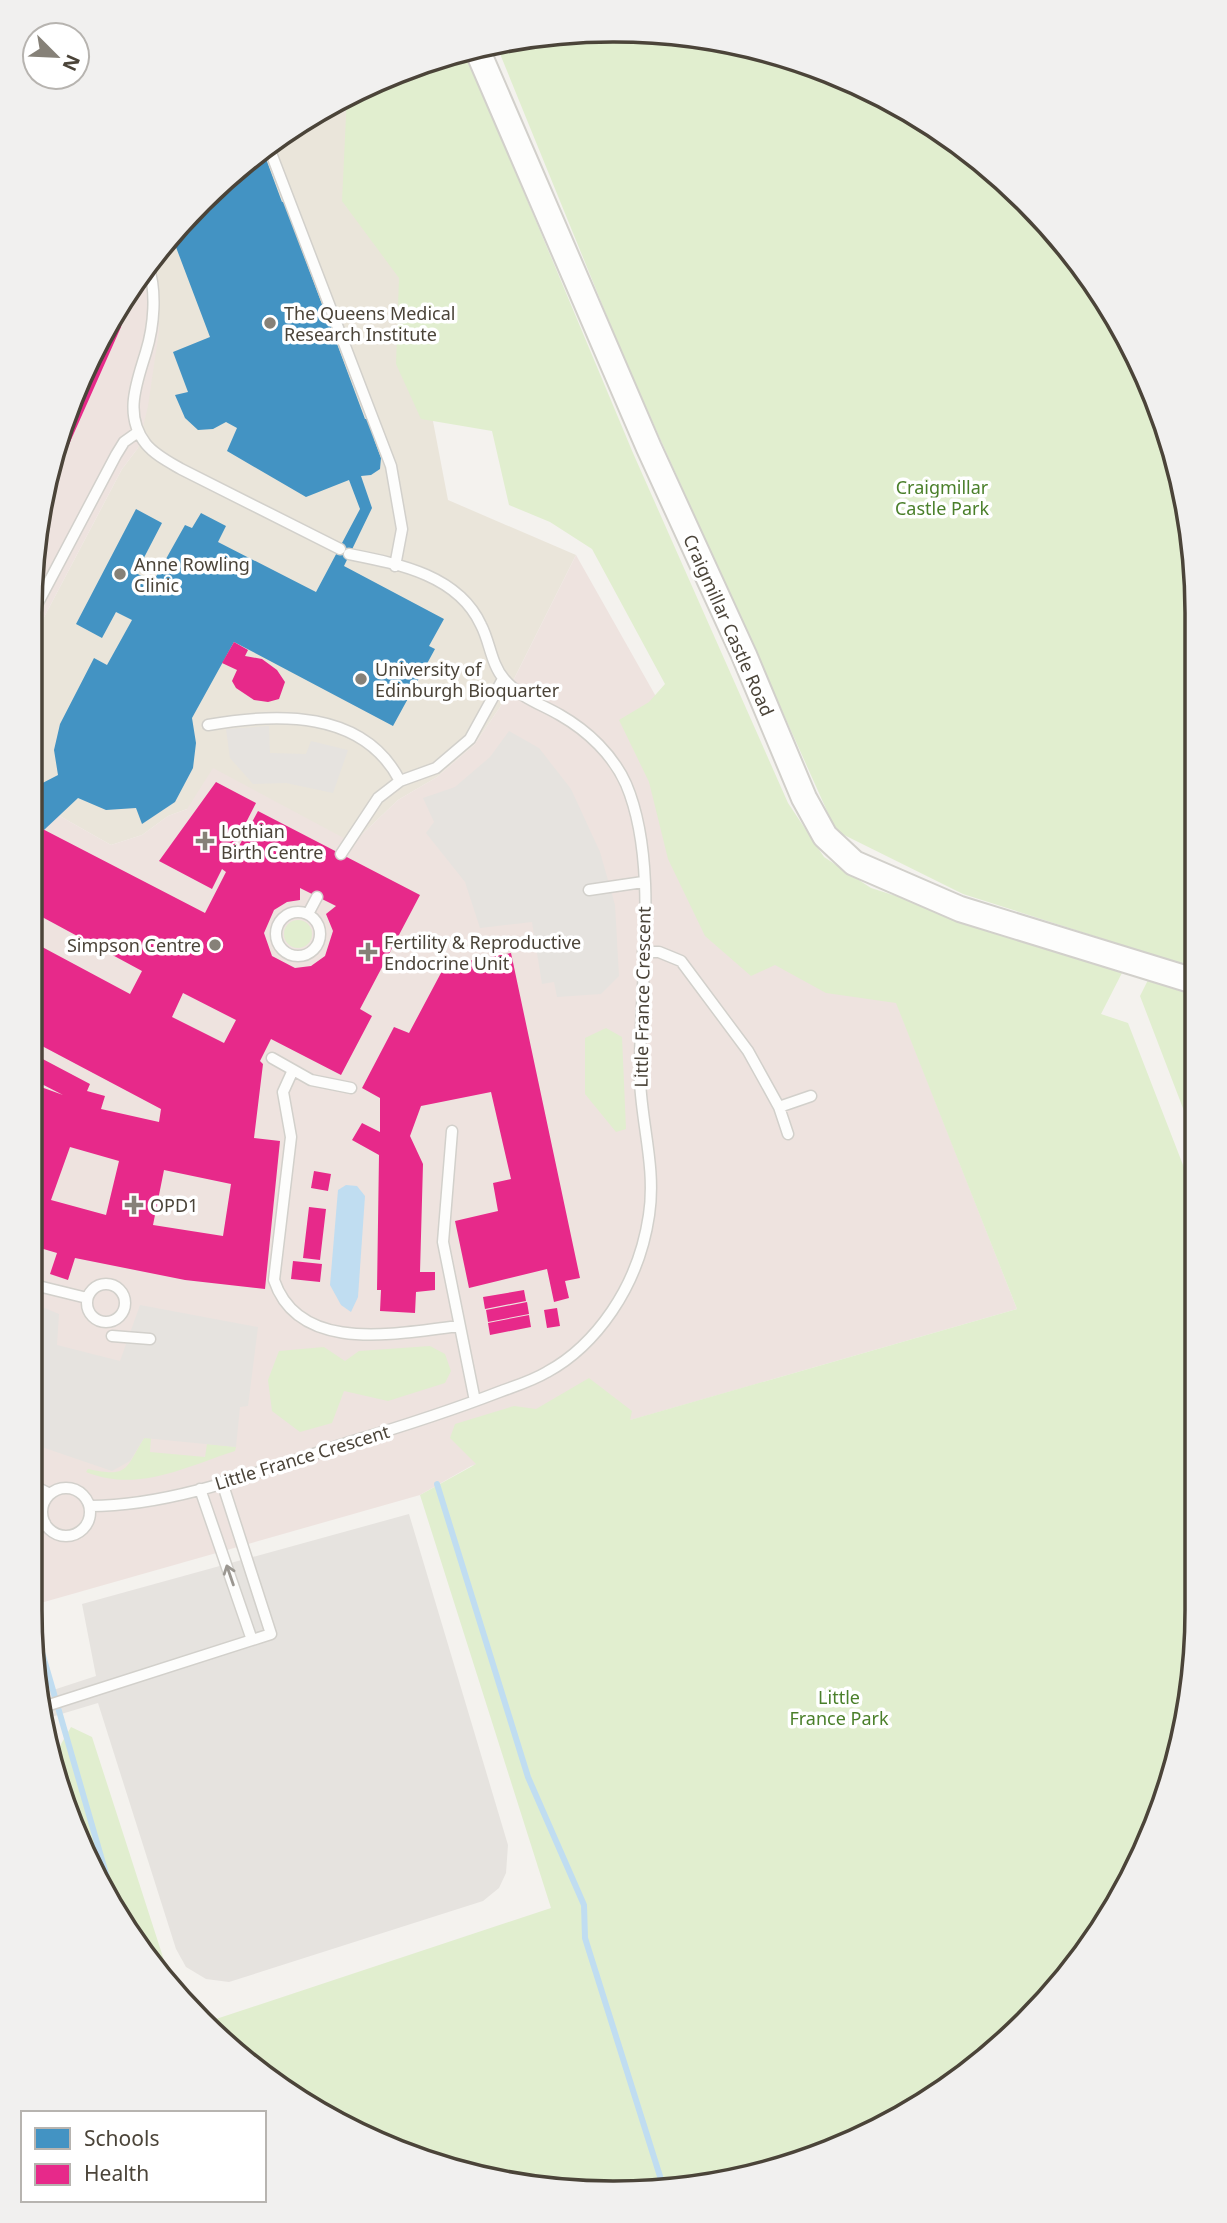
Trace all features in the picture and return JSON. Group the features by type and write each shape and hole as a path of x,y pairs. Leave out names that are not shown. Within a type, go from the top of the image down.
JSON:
{"street":[{"name":"Craigmillar Castle Road","path":"481,58 649,448 744,655 804,798 825,836 854,863 960,909 1185,978"}],"lane":[{"path":"272,156 359,390 391,466 402,530 395,566"},
{"path":"43,594 116,455 124,442 138,432 133,398 135,381 147,350 153,309 150,280"},
{"name":"Little France Crescent","path":"90,1506 111,1506 201,1489 475,1401 544,1374 572,1356 610,1314 635,1267 649,1214 651,1186 641,1097 643,882 639,826 625,783 609,756 586,732 525,697 503,679 474,610 455,590 424,572 344,551 181,469 148,447 138,432"},
{"path":"341,854 378,798 400,781 436,768 456,754 470,739 503,679"},
{"path":"208,725 272,716 327,722 360,738 382,754 400,781"},
{"path":"589,890 643,882"},
{"path":"308,914 317,897"},
{"path":"293,912 308,914 318,926 319,941 310,953 303,956 288,953 278,942 277,927 286,915 293,912"},
{"path":"643,952 659,952 681,961 748,1051 779,1107 788,1134"},
{"path":"272,1058 312,1080 351,1088"},
{"path":"293,1070 283,1092 291,1138 274,1280 283,1301 296,1317 328,1330 358,1334 459,1326"},
{"path":"779,1107 811,1096"},
{"path":"452,1131 443,1242 475,1401"},
{"path":"42,1287 88,1298"},
{"path":"112,1336 150,1339"},
{"path":"50,1705 271,1634 222,1482"},
{"path":"64,1488 75,1489 84,1496 90,1506 84,1527 75,1534 63,1536 52,1532 45,1523 42,1512 50,1494 64,1488"},
{"path":"201,1489 252,1640"},
{"path":"42,1490 50,1494"}],"shaded area":[{"path":"371,97 448,500 576,555 500,707 474,745 437,777 398,800 353,843 187,809 168,816 142,835 111,845 58,815 42,789 42,621 122,469 138,448 158,286 156,272 160,266 209,209 237,184 296,138"},
{"path":"156,272 159,331 148,406 138,448 122,469 42,621 47,539 61,466 72,430 101,361 138,296"},
{"path":"576,555 737,840 877,953 1017,1309 471,1466 420,1495 42,1603 42,789 58,815 111,845 142,835 168,816 187,809 213,768 353,843 398,800 437,777 474,745 500,707"},
{"path":"269,726 270,753 306,754 311,741 348,750 333,793 286,783 253,784 230,758 226,729"},
{"path":"509,731 539,748 571,789 600,852 615,905 619,976 601,994 557,997 554,982 542,984 532,922 480,928 465,882 426,833 434,822 423,798 455,787 490,757"},
{"path":"140,1305 258,1327 248,1406 240,1407 236,1447 144,1438 130,1461 112,1471 42,1447 42,1307 59,1314 57,1345 120,1361"},
{"path":"409,1514 508,1845 506,1873 499,1888 483,1901 229,1982 206,1979 186,1967 176,1949 98,1703 52,1717 48,1692 96,1676 82,1604"}],"green space":[{"name":"Craigmillar Castle Park","path":"576,43 651,43 761,61 832,86 899,119 961,160 1018,209 1089,296 1126,361 1155,430 1174,502 1184,576 1185,614 1185,965 963,894 836,831 624,358 500,53"},
{"name":"Little France Park","path":"469,60 633,453 788,803 824,857 871,888 1124,969 1101,1014 1128,1023 1185,1170 1184,1647 1166,1757 1155,1793 1126,1862 1089,1927 1067,1957 1018,2014 961,2063 931,2085 866,2122 797,2151 725,2170 651,2180 576,2180 466,2162 395,2137 328,2104 266,2063 215,2019 551,1908 420,1495 476,1464 450,1438 455,1424 514,1406 536,1409 589,1378 632,1411 630,1420 1017,1309 896,1003 826,993 775,965 751,976 705,936 668,859 649,782 619,720 649,702 665,684 592,549 550,522 509,505 492,431 421,419 396,364 399,278 342,201 346,109 430,72"},
{"path":"298,920 308,924 312,934 308,944 298,948 288,944 284,934 288,924"},
{"path":"1148,980 1185,993 1185,1114 1140,996"},
{"path":"606,1028 622,1037 626,1129 616,1132 585,1094 585,1038"},
{"path":"430,1346 445,1354 451,1371 445,1383 388,1401 344,1391 332,1423 300,1432 272,1411 268,1380 279,1351 324,1347 345,1361 359,1351"},
{"path":"144,1438 151,1438 150,1452 205,1457 207,1444 236,1447 235,1451 198,1464 143,1479 105,1478 86,1472 88,1469 101,1472 119,1471 129,1464"},
{"path":"71,1727 92,1737 165,1963 138,1927 101,1862 72,1793 59,1748"}],"water":[{"path":"346,1185 357,1186 365,1196 358,1297 351,1312 341,1305 330,1285 338,1190"}],"building: Schools":[{"path":"266,160 282,202 287,201 294,219 291,221 326,315 330,313 337,332 333,333 365,419 370,418 378,437 374,439 381,458 380,469 371,475 361,476 372,508 344,566 444,619 429,646 435,649 393,726 234,642 192,718 196,743 193,768 175,802 142,824 136,808 106,810 78,798 44,830 42,783 58,775 54,750 60,724 94,658 107,665 132,620 116,612 102,638 76,624 136,509 162,523 136,573 153,582 185,525 192,528 201,513 226,526 218,542 316,592 360,509 349,480 306,497 227,451 237,428 226,422 213,429 198,430 185,418 175,395 188,392 173,352 210,337 176,247 209,209"}],"building: Health":[{"path":"122,323 65,454 101,361"},
{"path":"234,642 248,650 245,656 262,659 277,670 285,682 279,699 268,702 254,700 236,688 232,681 237,670 222,663"},
{"path":"216,782 256,803 234,846 238,848 258,811 420,895 360,1009 372,1016 341,1075 271,1039 260,1061 263,1064 254,1138 280,1141 265,1289 185,1280 75,1258 68,1280 50,1274 57,1253 42,1249 42,1087 63,1095 42,1084 42,1059 90,1084 87,1091 105,1096 101,1109 159,1122 161,1109 42,1046 42,947 130,994 142,971 42,917 42,829 205,913 226,872 222,869 212,889 159,861","holes":["300,888 336,906 326,914 333,931 325,956 311,966 295,968 272,956 264,933 274,910 287,902 300,900","183,993 236,1020 224,1043 172,1017","70,1147 119,1161 106,1215 51,1200","164,1170 231,1184 223,1236 153,1225"]},
{"path":"511,953 580,1278 565,1281 569,1298 554,1302 547,1269 469,1288 455,1221 498,1211 493,1183 511,1179 491,1092 421,1106 410,1136 423,1164 420,1272 435,1272 435,1290 416,1292 415,1313 380,1311 381,1290 377,1290 379,1155 352,1140 362,1123 380,1132 380,1098 362,1088 394,1027 409,1033 442,971 441,966"},
{"path":"314,1171 331,1174 328,1191 311,1188"},
{"path":"309,1207 326,1209 320,1260 303,1258"},
{"path":"293,1261 322,1264 320,1282 291,1279"},
{"path":"524,1290 526,1301 485,1309 483,1297"},
{"path":"527,1302 529,1314 488,1322 486,1310"},
{"path":"557,1308 560,1326 547,1328 544,1310"},
{"path":"529,1315 531,1327 490,1335 488,1323"}],"waterway":[{"path":"437,1484 528,1777 584,1905 585,1938 661,2179"},
{"path":"44,1661 104,1868"}],"place":[{"name":"The Queens Medical Research Institute","path":"270,323"},
{"name":"Anne Rowling Clinic","path":"120,574"},
{"name":"University of Edinburgh Bioquarter","path":"361,679"},
{"name":"Lothian Birth Centre","path":"205,841"},
{"name":"Simpson Centre","path":"215,945"},
{"name":"Fertility & Reproductive Endocrine Unit","path":"368,952"},
{"name":"OPD1","path":"134,1205"}]}
